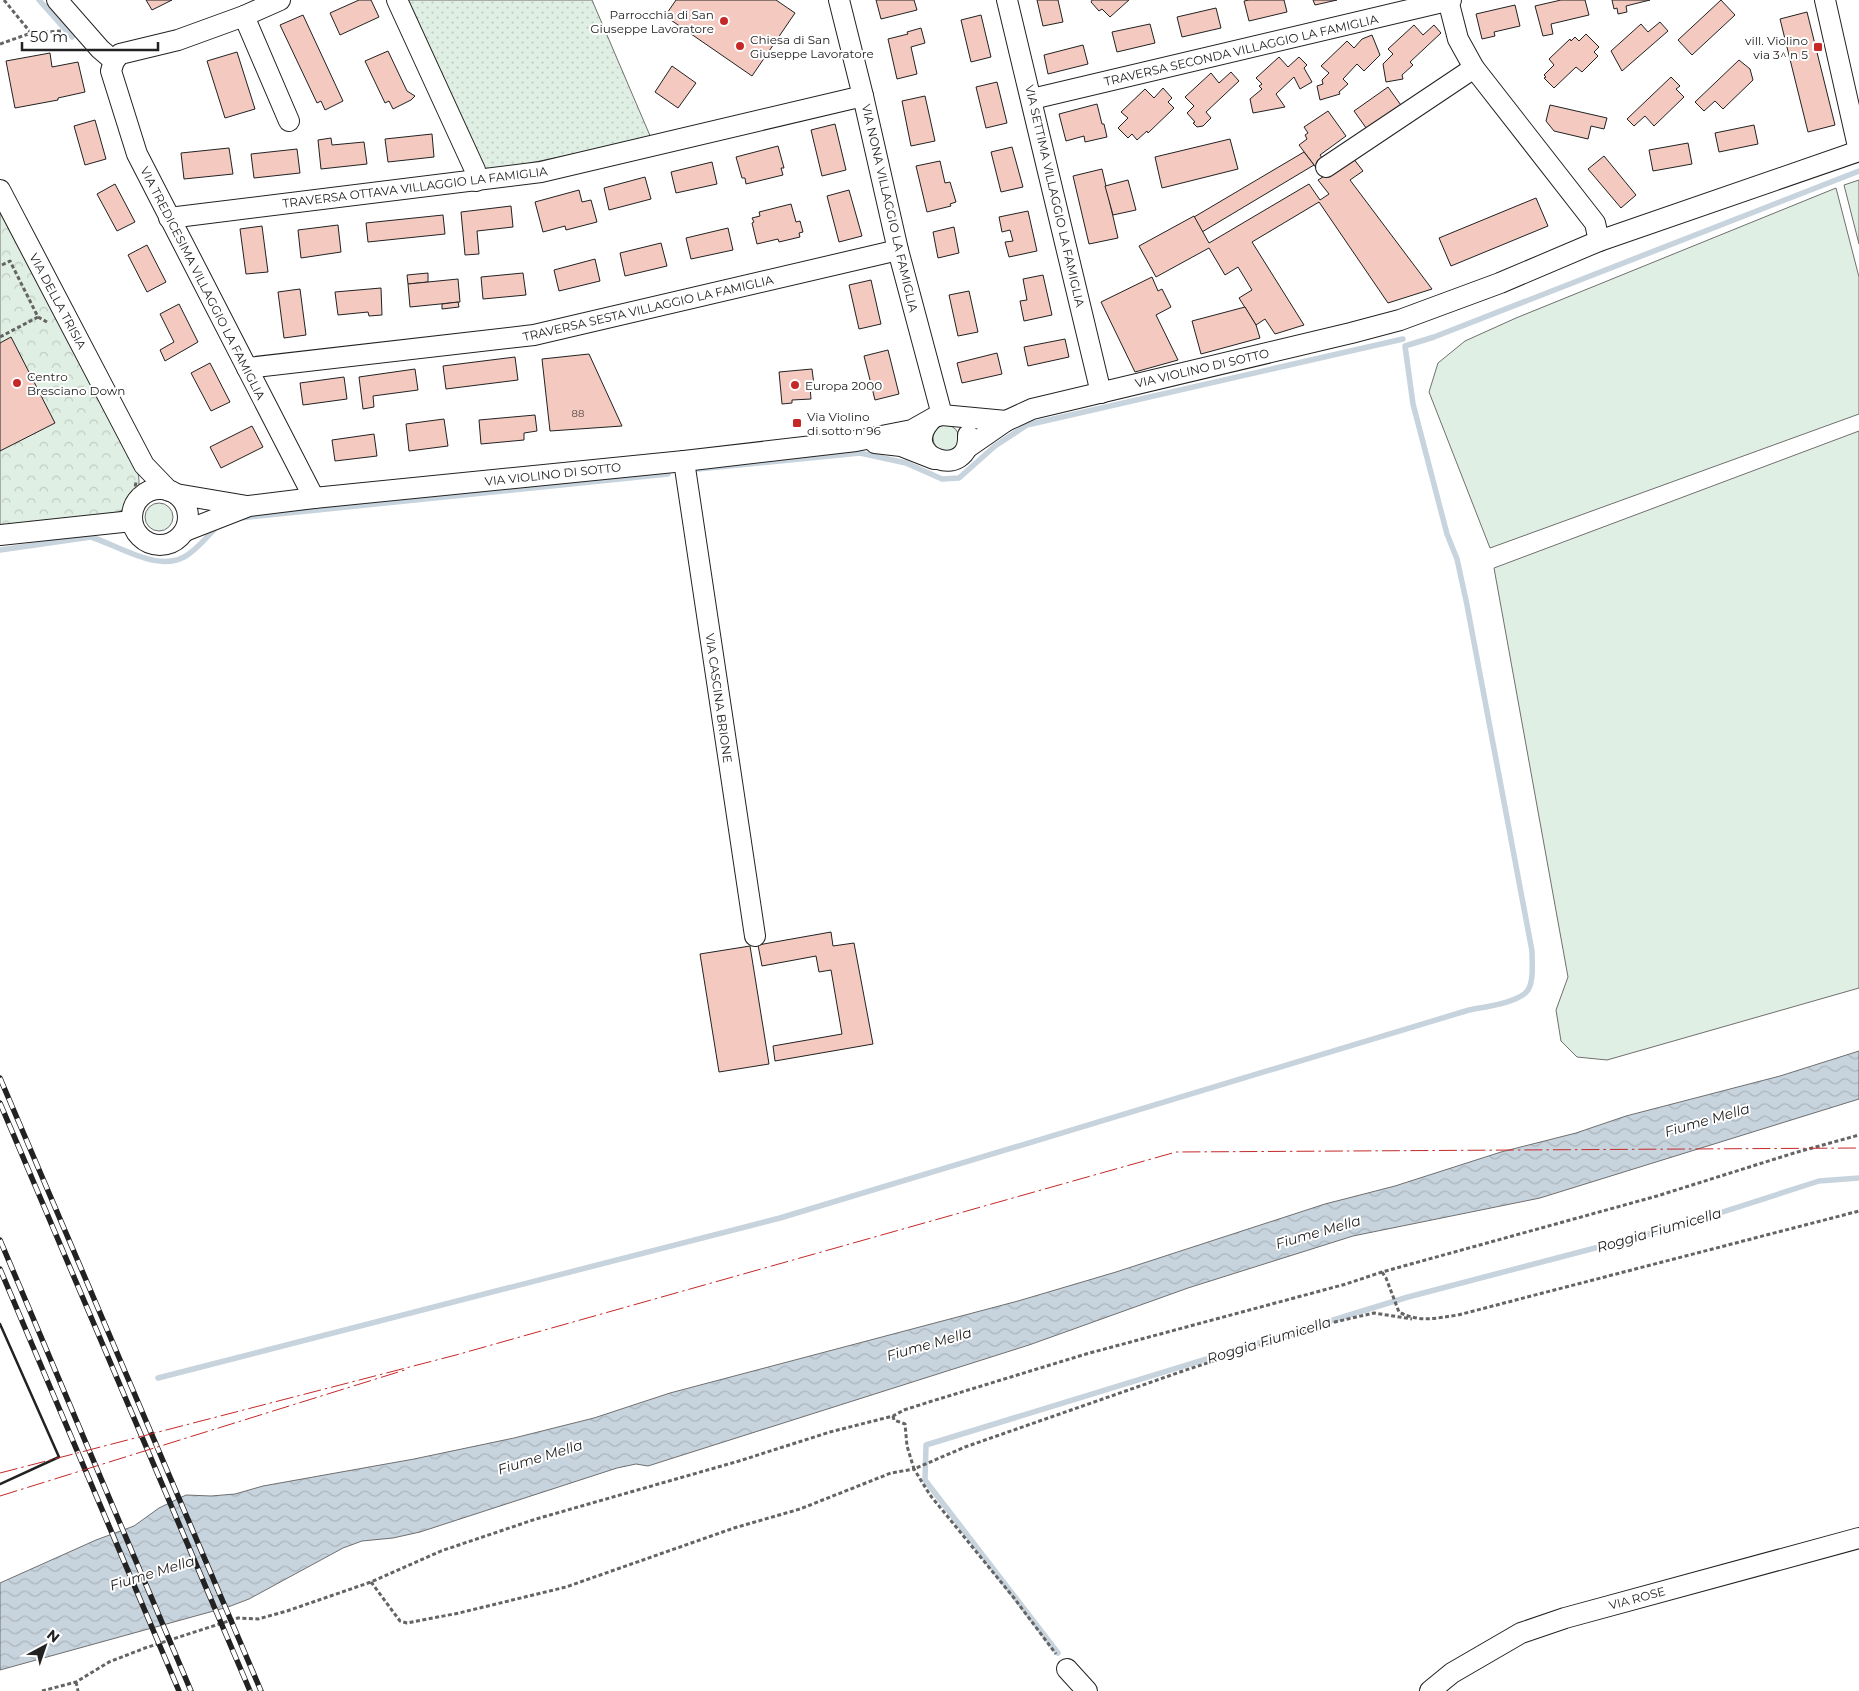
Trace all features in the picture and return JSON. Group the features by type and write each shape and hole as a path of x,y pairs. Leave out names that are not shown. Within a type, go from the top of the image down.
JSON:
{"street":[{"path":"57,0 94,42 114,61 120,54 178,40 244,16 280,0"},
{"path":"397,0 475,170 476,181"},
{"name":"VIA NONA VILLAGGIO LA FAMIGLIA","path":"839,0 864,96 898,250 943,418"},
{"name":"VIA SETTIMA VILLAGGIO LA FAMIGLIA","path":"1007,0 1101,393"},
{"path":"1449,0 1458,39 1474,68 1595,224 1599,241"},
{"name":"TRAVERSA SECONDA VILLAGGIO LA FAMIGLIA","path":"1032,99 1449,0"},
{"path":"1825,0 1859,151"},
{"path":"244,16 289,121"},
{"name":"VIA TREDICESIMA VILLAGGIO LA FAMIGLIA","path":"114,61 111,70 137,154 314,498"},
{"path":"1326,167 1474,68"},
{"name":"TRAVERSA OTTAVA VILLAGGIO LA FAMIGLIA","path":"169,218 541,172 864,96"},
{"name":"VIA VIOLINO DI SOTTO","path":"856,441 901,446 934,459 949,461 962,454 967,448 1006,421 1032,410 1400,320 1500,283 1599,241 1778,177 1859,151"},
{"name":"VIA DELLA TRISIA","path":"0,190 144,464 173,492"},
{"name":"TRAVERSA SESTA VILLAGGIO LA FAMIGLIA","path":"247,368 534,336 898,250"},
{"path":"934,459 928,454 922,441 925,426 943,418 966,427 969,441 967,448"},
{"name":"VIA VIOLINO DI SOTTO","path":"132,520 134,529 139,537 155,545 172,543 180,538 185,531 249,506 684,461 856,441 912,430 943,418 1006,421"},
{"name":"VIA CASCINA BRIONE","path":"684,461 755,936"},
{"name":"VIA DELLA TRISIA","path":"144,464 144,494"},
{"name":"VIA VIOLINO DI SOTTO","path":"144,494 154,490 173,492 249,506"},
{"path":"173,492 186,506 188,522 185,531"},
{"path":"0,535 132,520 134,506 144,494"},
{"name":"VIA ROSE","path":"1430,1691 1452,1673 1521,1633 1565,1618 1859,1538"},
{"path":"1067,1669 1087,1691"}],"path":[{"path":"0,44 31,33 4,0"},
{"path":"0,262 2,265 0,266"},
{"path":"0,337 38,317"},
{"path":"42,1691 76,1682 109,1662 145,1648 238,1618 258,1619 287,1611 371,1582 441,1551 536,1519 739,1461 830,1432 893,1416 904,1410 1086,1354 1346,1284 1382,1272 1648,1199 1794,1153 1859,1135"},
{"path":"371,1582 400,1621 408,1623 458,1613 566,1586 734,1528 800,1509 891,1473 914,1469 965,1447 1183,1371 1326,1324 1374,1313 1424,1320 1458,1315 1859,1211"},
{"path":"1382,1272 1399,1312 1412,1319"},
{"path":"893,1416 894,1420 905,1424 907,1446 914,1469 930,1494 1014,1598 1067,1669"},
{"path":"76,1682 78,1691"}],"green space":[{"path":"405,0 592,0 651,138 482,173"},
{"path":"1859,180 1859,244 1844,185"},
{"path":"1836,188 1859,277 1859,414 1490,548 1429,392 1438,363 1465,341 1516,318"},
{"path":"0,207 137,468 139,484 136,497 127,507 113,515 0,529"},
{"path":"946,425 955,429 959,438 955,447 946,451 937,447 933,438 937,429"},
{"path":"1859,431 1859,988 1607,1060 1577,1057 1561,1041 1556,1010 1568,977 1494,568"},
{"path":"159,503 169,507 173,517 169,527 159,531 149,527 145,517 149,507"}],"water":[{"name":"Fiume Mella","path":"1859,1051 1859,1099 1540,1198 1353,1236 1188,1288 1029,1345 648,1466 636,1464 617,1468 420,1532 393,1538 362,1541 343,1548 249,1599 228,1607 0,1670 0,1583 96,1540 134,1526 159,1508 186,1495 211,1496 235,1494 263,1486 414,1459 514,1438 594,1418 670,1393 1018,1301 1116,1272 1325,1204 1395,1186 1501,1152 1576,1133 1626,1116 1780,1076"}],"building":[{"path":"146,0 172,0 152,10"},
{"path":"359,0 371,0 379,17 340,35 330,13"},
{"name":"Chiesa di San Giuseppe Lavoratore","path":"676,0 776,0 795,13 752,76 665,16"},
{"path":"876,0 914,0 917,10 881,19"},
{"path":"1037,0 1058,0 1063,22 1043,26"},
{"path":"1092,0 1129,0 1110,17 1102,9 1099,11 1091,2"},
{"path":"1284,0 1287,12 1249,21 1244,1"},
{"path":"1313,0 1337,0 1315,5"},
{"path":"1561,0 1585,0 1589,15 1551,24 1553,34 1543,36 1535,6"},
{"path":"1612,0 1650,0 1626,6 1627,12 1618,14 1617,8 1614,9"},
{"path":"1721,0 1735,15 1692,55 1678,40"},
{"path":"1515,5 1520,26 1494,32 1495,36 1482,39 1476,14"},
{"path":"1216,8 1221,28 1182,37 1177,17"},
{"path":"1807,12 1835,125 1808,132 1780,19"},
{"path":"303,15 343,101 325,110 321,101 317,103 280,25"},
{"path":"981,15 991,57 971,62 961,20"},
{"path":"1660,22 1668,31 1622,71 1611,51 1641,24 1648,32"},
{"path":"1150,24 1155,43 1117,52 1112,32"},
{"path":"1414,25 1423,35 1434,25 1441,33 1410,62 1413,65 1402,75 1403,79 1386,82 1383,64 1393,54 1388,49"},
{"path":"921,28 925,43 911,47 917,74 897,79 888,39 908,34 907,32"},
{"path":"1586,34 1599,47 1594,52 1598,56 1582,72 1576,67 1554,88 1544,78 1546,77 1544,75 1554,65 1549,59 1570,39 1571,41 1575,37 1579,41"},
{"path":"1372,35 1380,55 1364,71 1357,64 1343,79 1348,84 1339,92 1340,94 1320,100 1317,86 1323,84 1322,80 1329,73 1321,66 1347,41 1354,48 1362,39"},
{"path":"1083,45 1088,64 1048,74 1044,55"},
{"path":"388,51 407,91 415,96 393,109 389,101 385,103 365,61"},
{"path":"237,52 255,109 225,118 207,61"},
{"path":"50,53 52,67 78,62 85,92 58,98 58,100 15,108 6,61"},
{"path":"1279,57 1288,67 1299,57 1307,65 1304,68 1312,82 1300,89 1294,77 1276,94 1285,107 1253,113 1250,99 1262,89 1259,86 1262,84 1256,78"},
{"path":"1739,60 1750,69 1753,80 1723,109 1715,101 1704,111 1695,102"},
{"path":"672,66 696,83 678,108 655,92"},
{"path":"1231,72 1239,81 1206,112 1211,118 1203,126 1197,127 1187,113 1194,106 1185,97 1211,73 1219,83"},
{"path":"1671,77 1680,86 1676,89 1684,97 1654,126 1645,116 1634,126 1627,119"},
{"path":"997,82 1007,123 986,128 976,87"},
{"path":"1388,87 1403,108 1369,132 1354,111"},
{"path":"1163,88 1172,98 1168,102 1174,108 1148,133 1147,131 1137,140 1132,134 1128,138 1118,128 1128,118 1121,112 1145,89 1154,98"},
{"path":"925,96 935,141 911,146 902,101"},
{"path":"1097,104 1107,137 1085,142 1084,136 1066,141 1059,114"},
{"path":"1550,105 1607,118 1604,129 1591,126 1588,139 1554,131 1546,121"},
{"path":"1328,111 1346,136 1320,155 1325,162 1317,169 1299,145 1307,139 1305,135 1308,133 1304,127"},
{"path":"95,120 106,159 85,165 74,126"},
{"path":"835,124 846,170 822,176 811,130"},
{"path":"1754,125 1758,144 1719,152 1715,133"},
{"path":"432,134 434,157 388,162 385,139"},
{"path":"331,138 332,145 364,142 367,164 321,169 318,140"},
{"path":"1230,139 1238,169 1162,188 1155,157"},
{"path":"1688,143 1692,164 1653,171 1649,150"},
{"path":"778,146 784,168 781,168 783,175 746,184 745,178 742,178 736,157"},
{"path":"1012,147 1023,187 1001,192 991,152"},
{"path":"229,148 233,174 184,179 181,153"},
{"path":"297,149 300,173 254,178 251,154"},
{"path":"1304,152 1314,165 1202,232 1194,217"},
{"path":"1604,156 1636,195 1621,208 1588,169"},
{"path":"1353,158 1363,171 1350,180 1432,289 1388,303 1319,202 1252,242 1304,325 1275,334 1265,319 1256,325 1239,298 1252,290 1238,267 1225,275 1209,248 1156,277 1139,246 1194,216 1209,243 1309,184 1320,200 1329,194 1318,180"},
{"path":"940,161 945,183 950,182 956,202 950,204 951,206 927,212 916,166"},
{"path":"712,162 717,184 676,193 671,172"},
{"path":"1102,169 1118,238 1089,244 1073,176"},
{"path":"645,177 651,199 609,210 604,188"},
{"path":"1128,180 1136,210 1113,215 1105,186"},
{"path":"115,184 135,222 117,231 97,194"},
{"path":"579,190 582,202 591,200 597,222 566,230 565,226 543,232 535,202"},
{"path":"849,190 862,236 839,242 827,196"},
{"path":"1536,198 1548,226 1451,266 1439,238"},
{"path":"791,204 796,222 800,221 803,232 799,233 800,237 779,242 778,239 757,244 752,218 760,216 759,212"},
{"path":"511,206 513,227 477,231 479,254 465,255 461,212"},
{"path":"1028,211 1037,251 1009,257 1005,242 1013,241 1010,230 1002,232 999,217"},
{"path":"443,215 445,234 368,242 366,223"},
{"path":"338,225 341,252 301,258 298,230"},
{"path":"262,226 268,272 246,274 240,229"},
{"path":"954,227 959,253 938,258 933,232"},
{"path":"728,228 733,250 691,259 686,238"},
{"path":"661,243 667,266 625,276 620,253"},
{"path":"147,245 166,282 147,292 128,255"},
{"path":"595,259 600,281 559,291 554,270"},
{"path":"428,273 428,282 408,284 407,275"},
{"path":"523,273 526,295 483,299 481,277"},
{"path":"1043,275 1052,315 1024,321 1020,301 1027,300 1023,279"},
{"path":"1152,277 1158,291 1162,289 1171,307 1156,315 1178,360 1135,372 1101,302"},
{"path":"458,279 460,302 410,307 408,284"},
{"path":"871,280 881,324 859,329 849,285"},
{"path":"381,288 382,315 369,316 368,312 338,315 335,292"},
{"path":"300,289 306,335 284,338 278,292"},
{"path":"969,291 978,332 958,336 949,295"},
{"path":"458,302 459,307 442,309 442,304"},
{"path":"179,304 198,342 165,361 160,350 174,342 160,314"},
{"path":"1245,307 1256,325 1260,338 1201,354 1192,321"},
{"name":"Centro Bresciano Down","path":"11,337 55,423 0,451 0,343"},
{"path":"1065,339 1069,357 1028,366 1024,347"},
{"path":"888,350 899,394 875,400 864,356"},
{"path":"997,353 1002,374 962,383 957,363"},
{"path":"589,354 622,426 550,431 542,359"},
{"path":"515,357 518,380 446,389 443,366"},
{"path":"210,363 230,402 211,411 191,373"},
{"path":"415,369 418,390 373,396 374,407 363,409 359,377"},
{"path":"812,369 814,385 810,386 811,399 792,400 792,403 782,404 779,372"},
{"path":"344,377 347,399 303,405 300,383"},
{"path":"535,415 537,431 524,433 524,440 481,444 479,420"},
{"path":"444,419 448,446 409,451 406,424"},
{"path":"252,426 263,447 221,468 210,447"},
{"path":"374,434 377,456 335,461 332,440"},
{"path":"831,932 833,946 854,943 873,1044 775,1061 773,1046 842,1034 831,970 819,972 816,956 762,966 758,945"},
{"path":"750,946 769,1064 719,1072 700,954"}],"waterway":[{"path":"39,0 72,37"},
{"path":"158,1378 780,1218 1469,1010 1509,1001 1523,994 1530,986 1532,951 1467,605 1457,559 1447,534 1413,404 1405,346 1434,337 1859,171"},
{"path":"698,469 860,453 906,463 942,479 959,478 995,446 1027,425 1403,339"},
{"path":"240,518 668,474"},
{"path":"0,550 91,537 141,557 167,561 179,559 190,553 218,526"},
{"name":"Roggia Fiumicella","path":"1058,1653 925,1480 926,1445 1408,1297 1679,1226 1819,1181 1859,1178"}],"railway":[{"path":"0,1078 261,1691"},
{"path":"0,1103 250,1691"},
{"path":"0,1240 191,1691"},
{"path":"0,1269 179,1691"}],"wall":[{"path":"0,1324 59,1457 0,1484"}],"power":[{"path":"0,1473 456,1355 1176,1152 1859,1148"},
{"path":"0,1496 408,1369"}],"place":[{"name":"Parrocchia di San Giuseppe Lavoratore","path":"724,21"},
{"name":"Chiesa di San Giuseppe Lavoratore","path":"740,46"},
{"name":"vill. Violino via 3^ n 5","path":"1818,47"},
{"name":"Centro Bresciano Down","path":"17,383"},
{"name":"Europa 2000","path":"795,385"},
{"name":"Via Violino di sotto n 96","path":"797,423"}]}
